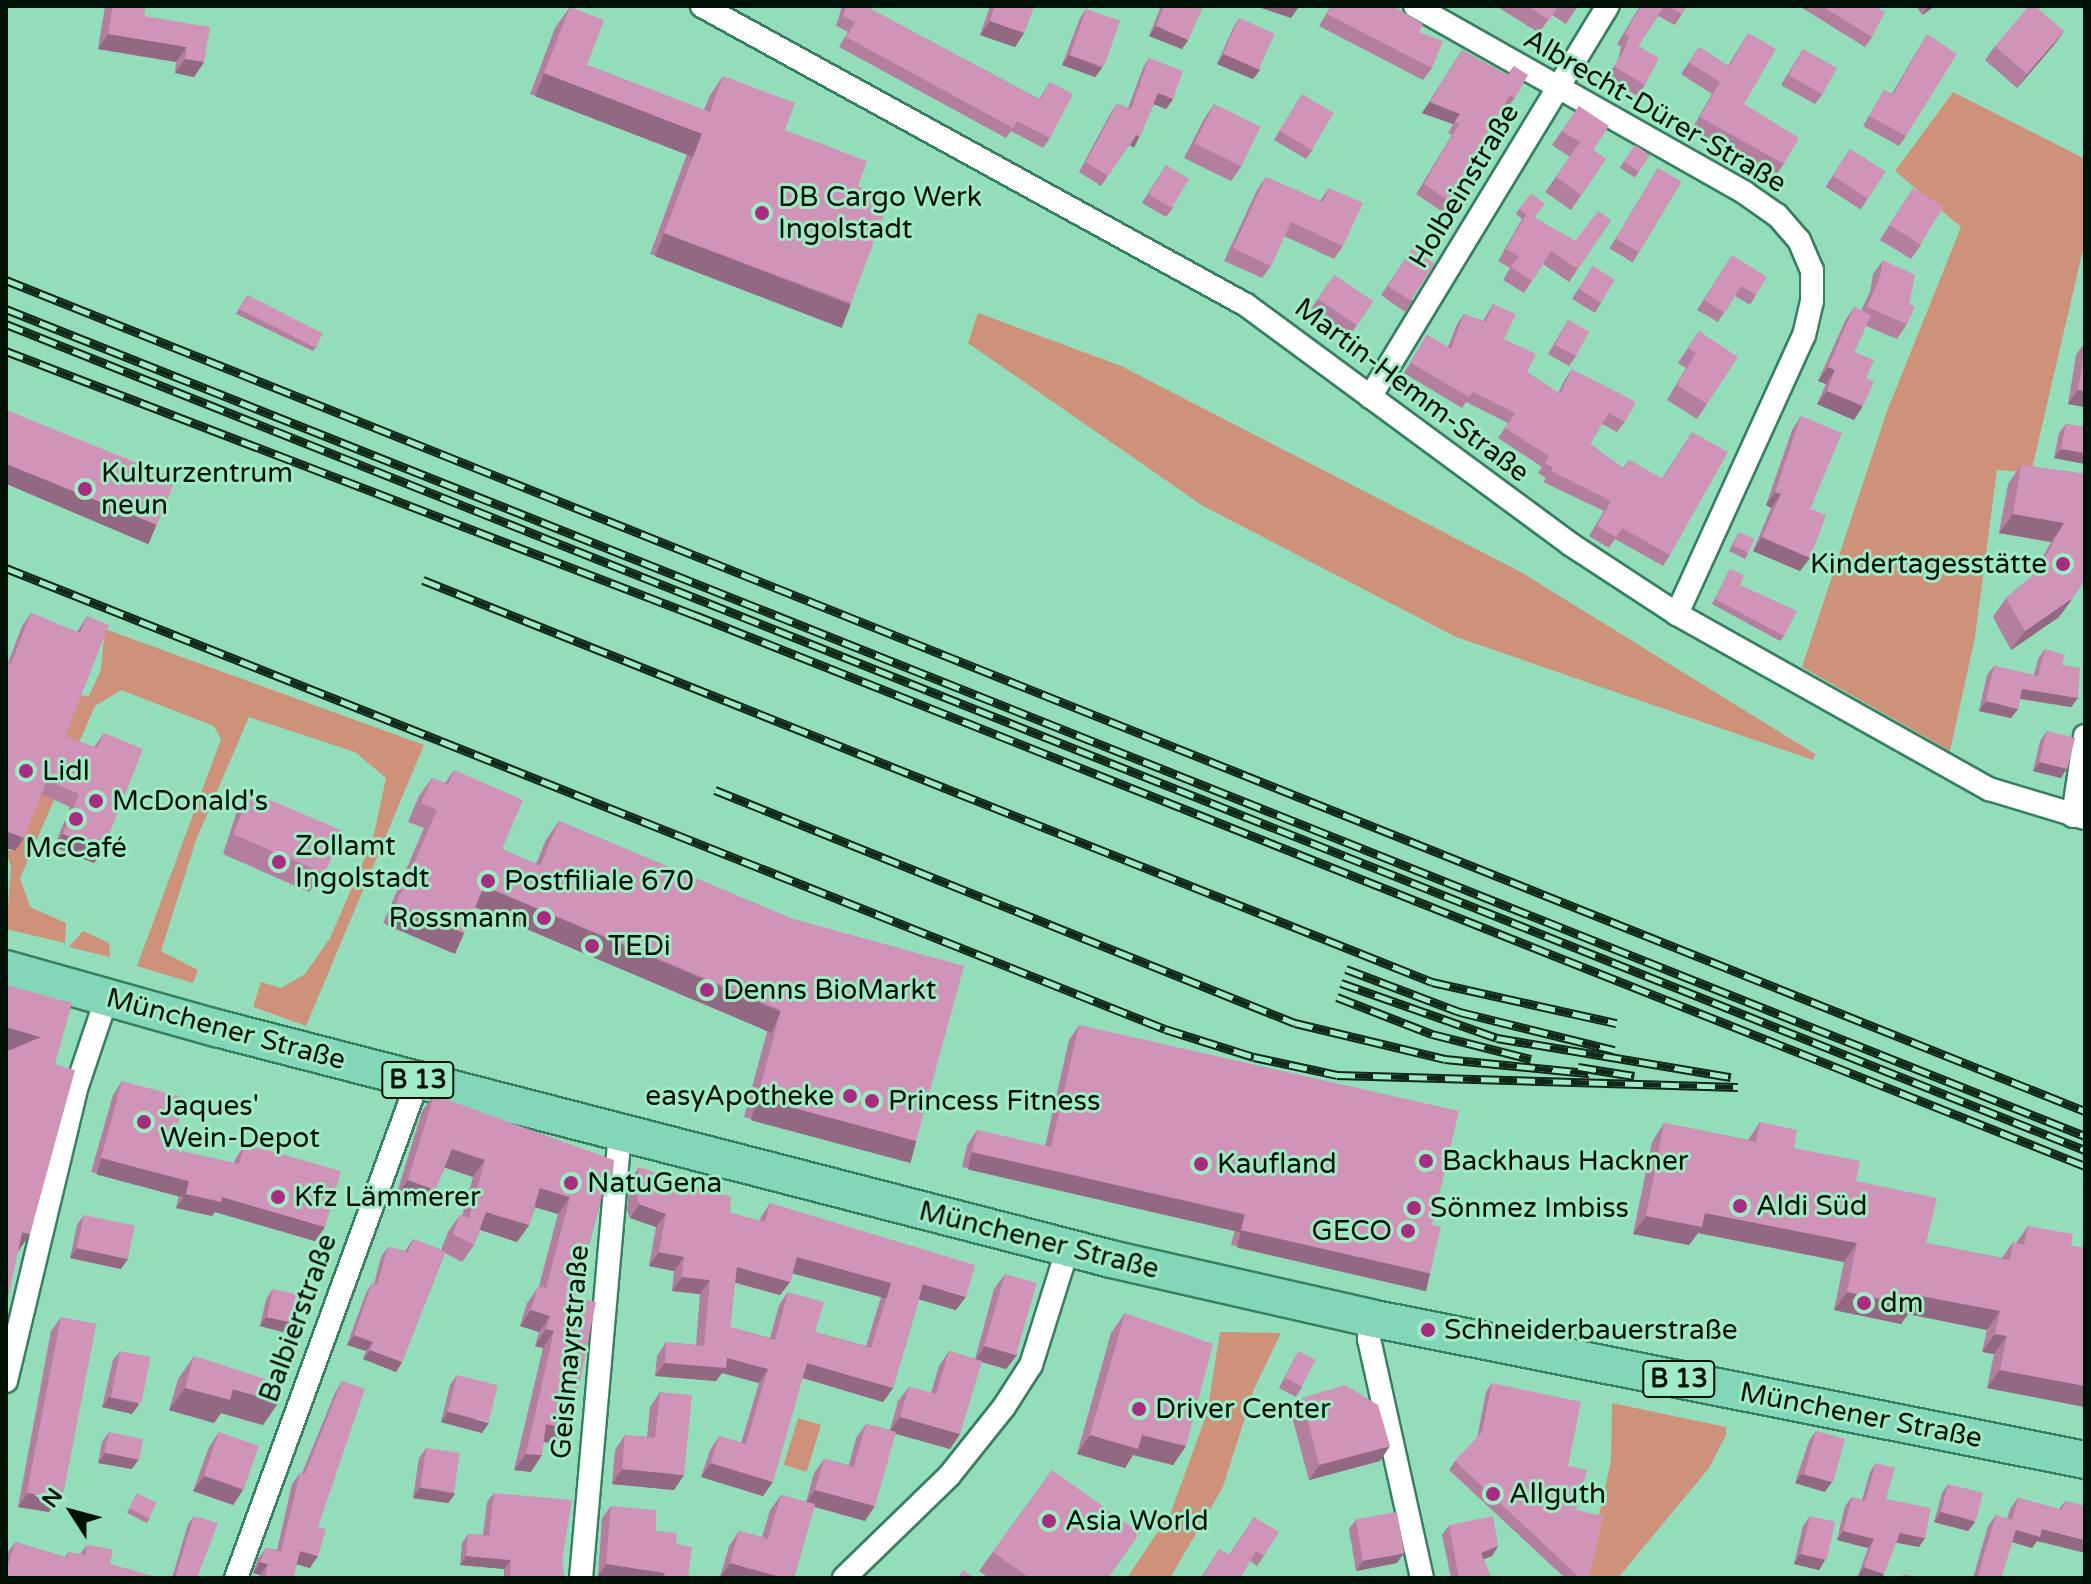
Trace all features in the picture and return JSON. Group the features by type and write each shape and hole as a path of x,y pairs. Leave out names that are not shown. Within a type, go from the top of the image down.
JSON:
{"main road":[{"name":"Münchener Straße","path":"6,969 418,1080 1068,1248 1370,1318 2085,1460"}],"street":[{"name":"Martin-Hemm-Straße","path":"702,6 1246,305 1583,554 1677,614 1953,771 1989,789 2079,817"},
{"name":"Albrecht-Dürer-Straße","path":"1415,6 1777,215 1799,240 1812,270 1812,301 1789,374 1677,614"},
{"name":"Holbeinstraße","path":"1370,397 1608,6"},
{"path":"2079,817 2085,736"},
{"path":"6,1381 77,1086 107,997"},
{"name":"Balbierstraße","path":"236,1578 418,1080"},
{"name":"Geislmayrstraße","path":"581,1578 620,1132"},
{"path":"844,1578 949,1476 1004,1407 1035,1354 1068,1248"},
{"path":"1370,1318 1369,1339 1422,1578"}],"shaded area":[{"path":"1953,92 2085,159 2085,241 2031,473 1997,470 1975,637 1950,751 1802,667 1887,411 1961,227 1895,171"},
{"path":"978,313 1121,366 1519,571 1815,754 1813,760 1456,637 1203,506 968,343"},
{"path":"105,629 424,745 306,1026 253,1007 261,982 281,988 305,974 330,938 373,839 386,778 355,752 249,717 196,840 161,951 198,970 193,983 137,966 221,739 214,726 121,690 95,706 20,878 30,907 66,923 65,943 6,929 11,867 6,850 15,851 77,695 89,696 101,669"},
{"path":"83,931 109,943 110,957 69,947"},
{"path":"1220,1332 1281,1333 1254,1389 1223,1487 1170,1578 1127,1578 1171,1512 1207,1413"},
{"path":"1612,1403 1726,1427 1726,1435 1709,1468 1618,1578 1585,1578 1611,1461"},
{"path":"798,1418 821,1425 807,1472 784,1465"}],"building":[{"path":"113,6 145,6 144,16 210,27 204,62 185,59 187,47 108,34"},
{"path":"846,6 865,6 1040,100 1050,82 1073,94 1050,138 1017,121 1013,128 846,37 855,22 843,16"},
{"path":"995,6 1034,6 1024,33 990,21"},
{"path":"1164,6 1203,6 1188,40 1156,26"},
{"path":"1332,6 1393,6 1423,24 1419,32 1443,41 1432,68 1327,14"},
{"path":"1528,6 1558,6 1549,20"},
{"path":"1641,6 1664,6 1638,46 1659,58 1645,85 1614,66 1625,49 1629,36 1625,34"},
{"path":"1667,6 1687,6 1682,14"},
{"path":"1822,6 1874,6 1885,12 1872,37"},
{"path":"2029,6 2035,6 2064,31 2027,74 1995,46"},
{"name":"DB Cargo Werk Ingolstadt","path":"570,7 604,20 587,65 710,112 723,76 795,103 785,130 867,161 858,186 890,198 851,303 664,233 702,134 544,73"},
{"path":"1086,9 1120,21 1104,67 1070,55"},
{"path":"1239,18 1275,34 1259,69 1223,54"},
{"path":"1748,33 1776,49 1744,104 1799,138 1784,164 1700,117 1720,82 1689,62 1699,47 1729,67"},
{"path":"1927,34 1957,54 1906,136 1869,116 1884,90 1893,95"},
{"path":"1803,49 1837,68 1823,94 1788,75"},
{"path":"1462,50 1508,76 1514,66 1528,75 1515,98 1510,95 1458,183 1470,190 1460,208 1424,184 1459,124 1455,122 1460,114 1430,102"},
{"path":"1149,58 1183,71 1173,99 1158,93 1140,137 1136,135 1108,176 1086,162 1117,104 1131,109"},
{"path":"1302,94 1334,113 1312,150 1280,131"},
{"path":"1214,104 1261,127 1241,166 1195,144"},
{"path":"1579,106 1609,126 1593,150 1606,159 1581,195 1556,177 1580,142 1562,131"},
{"path":"1635,145 1650,155 1639,172 1624,162"},
{"path":"1850,149 1885,172 1868,199 1833,176"},
{"path":"1166,165 1189,179 1172,208 1148,194"},
{"path":"1658,168 1681,182 1639,252 1616,238"},
{"path":"1266,177 1323,202 1329,188 1363,203 1343,246 1291,222 1271,266 1233,248"},
{"path":"1913,188 1944,207 1920,244 1890,225"},
{"path":"1531,193 1545,204 1534,218 1519,209"},
{"path":"1598,211 1611,220 1578,269 1551,251 1532,281 1511,267 1519,256 1506,249 1527,213 1575,241"},
{"path":"1412,249 1435,264 1411,301 1388,286"},
{"path":"1732,255 1767,277 1756,295 1741,286 1725,313 1704,300"},
{"path":"1883,260 1915,275 1909,304 1915,307 1907,324 1867,307 1880,277"},
{"path":"1593,266 1615,280 1601,303 1579,289"},
{"path":"1334,275 1373,301 1357,325 1318,299"},
{"path":"247,295 323,334 315,348 240,309"},
{"path":"1493,304 1516,314 1504,339 1536,354 1527,372 1560,394 1572,369 1636,402 1625,422 1609,413 1590,444 1624,469 1629,460 1663,479 1692,432 1728,452 1670,555 1622,528 1616,537 1597,526 1611,501 1551,471 1553,467 1545,463 1549,456 1505,428 1515,413 1473,392 1469,397 1411,363 1427,335 1451,349 1464,314 1486,322"},
{"path":"1854,307 1871,315 1854,352 1874,360 1866,378 1874,382 1863,406 1827,391 1835,370 1828,367"},
{"path":"1568,320 1589,331 1576,356 1555,345"},
{"path":"1699,331 1738,357 1707,404 1677,385 1696,353 1688,348"},
{"path":"2085,347 2085,391 2078,390"},
{"path":"6,410 176,479 157,525 6,464"},
{"path":"1801,416 1842,433 1810,509 1826,515 1810,558 1762,537 1781,494 1775,492"},
{"path":"2066,424 2085,427 2085,453 2061,449"},
{"name":"Kindertagesstätte","path":"2021,465 2085,474 2085,580 2073,598 2025,631 2006,598 2037,572 2064,523 2013,514"},
{"path":"1739,532 1755,539 1748,553 1733,546"},
{"path":"1730,569 1744,575 1740,585 1797,611 1784,636 1715,599"},
{"path":"31,613 80,633 87,616 109,625 65,736 97,748 104,733 143,749 103,850 63,834 79,794 47,780 24,838 6,831 6,662 11,664"},
{"path":"2045,649 2065,655 2062,665 2080,668 2078,698 2022,689 2018,709 1986,701 1994,666 2038,676"},
{"path":"2047,731 2075,738 2067,769 2039,762"},
{"path":"454,770 523,800 502,849 540,866 559,821 790,918 964,966 916,1141 757,1098 781,1010 484,886 464,933 396,904 437,810 421,803 432,778 448,785"},
{"path":"251,792 343,831 325,873 233,834"},
{"path":"6,985 72,1003 55,1064 75,1070 30,1234 22,1232 8,1299 6,1052 41,1037 6,1027"},
{"name":"Kaufland","path":"1079,1025 1459,1111 1432,1225 1441,1227 1430,1273 1241,1230 1245,1214 972,1152 977,1130 1051,1147"},
{"path":"122,1081 185,1098 171,1149 239,1164 245,1144 341,1171 325,1227 222,1197 221,1202 186,1194 189,1181 101,1158"},
{"path":"434,1095 614,1160 612,1185 605,1183 575,1297 596,1302 570,1429 546,1424 542,1455 526,1454 554,1331 546,1329 550,1316 531,1310 538,1286 546,1288 570,1197 540,1188 529,1225 486,1212 474,1245 453,1234 460,1215 469,1218 485,1160 452,1149 435,1190 408,1180"},
{"path":"1760,1122 1797,1130 1794,1148 1860,1161 1856,1181 1937,1198 1926,1243 2010,1260 2013,1242 2024,1245 2028,1226 2073,1234 2071,1246 2085,1248 2085,1386 2000,1370 2007,1336 1995,1334 2000,1311 1916,1295 1914,1306 1847,1292 1857,1243 1705,1213 1702,1227 1646,1216 1664,1123 1756,1142"},
{"path":"639,1167 700,1188 700,1192 731,1196 730,1213 765,1222 770,1203 975,1265 966,1297 923,1284 893,1388 807,1363 773,1482 711,1463 719,1436 746,1444 768,1369 727,1358 726,1368 665,1363 666,1342 704,1346 710,1280 682,1277 684,1257 659,1252 666,1214 639,1204","holes":["797,1257 891,1283 871,1348 815,1332 824,1302 788,1292 775,1340 730,1327 737,1267 790,1282"]},
{"path":"84,1215 135,1226 128,1259 77,1248"},
{"path":"413,1239 445,1252 402,1362 370,1350 373,1342 354,1335 372,1283 377,1285 388,1247 408,1252"},
{"path":"1005,1274 1037,1283 1016,1355 984,1346"},
{"path":"273,1289 296,1294 290,1322 267,1317"},
{"name":"Driver Center","path":"1125,1313 1213,1344 1186,1446 1142,1435 1138,1449 1090,1435"},
{"path":"61,1317 96,1324 62,1500 27,1493"},
{"path":"120,1351 150,1357 141,1403 111,1397"},
{"path":"949,1351 982,1361 960,1434 900,1417 909,1387 936,1394"},
{"path":"1299,1351 1316,1360 1302,1386 1285,1377"},
{"path":"194,1356 284,1385 279,1402 233,1389 230,1400 185,1388"},
{"path":"457,1375 498,1385 489,1422 448,1412"},
{"path":"342,1381 365,1389 318,1527 326,1529 318,1556 300,1551 293,1578 265,1578 268,1564 260,1562 266,1548 281,1552 300,1473 305,1474"},
{"path":"1492,1383 1581,1402 1568,1466 1587,1470 1576,1510 1603,1516 1589,1578 1580,1578 1455,1461 1482,1432"},
{"path":"1345,1385 1378,1405 1390,1446 1319,1465 1302,1398"},
{"path":"660,1392 692,1395 684,1475 622,1469 625,1435 655,1438"},
{"path":"866,1424 896,1432 875,1506 815,1490 824,1459 854,1467"},
{"path":"1816,1431 1845,1439 1833,1482 1804,1474"},
{"path":"109,1432 143,1439 139,1460 105,1453"},
{"path":"219,1432 259,1446 244,1489 204,1475"},
{"path":"426,1448 460,1453 454,1492 420,1488"},
{"path":"1876,1463 1895,1468 1886,1499 1931,1508 1925,1538 1900,1533 1884,1574 1864,1567 1874,1539 1843,1531 1852,1497 1865,1501"},
{"name":"Asia World","path":"1052,1470 1140,1533 1108,1578 1030,1578 993,1552"},
{"path":"1948,1484 1983,1493 1976,1521 1941,1512"},
{"path":"137,1493 157,1503 149,1518 129,1508"},
{"path":"494,1493 572,1500 562,1561 564,1578 510,1578 511,1560 466,1556 468,1534 489,1536"},
{"path":"781,1495 815,1504 794,1578 730,1563 739,1531 768,1539"},
{"path":"2018,1498 2062,1510 2065,1501 2085,1506 2085,1540 2042,1529 2040,1537 2016,1530 2001,1578 1981,1578 1978,1576 1996,1515 2012,1520"},
{"path":"611,1506 656,1510 656,1531 677,1533 676,1544 692,1547 688,1578 664,1578 665,1573 606,1564"},
{"path":"1397,1512 1404,1553 1363,1561 1356,1519"},
{"path":"194,1516 218,1523 197,1578 175,1578"},
{"path":"1493,1516 1498,1546 1481,1553 1491,1578 1459,1578 1449,1525"},
{"path":"1810,1516 1835,1522 1827,1560 1801,1554"},
{"path":"1254,1517 1279,1532 1264,1556 1256,1551 1240,1578 1202,1578 1219,1549 1230,1555"},
{"path":"15,1542 67,1558 68,1552 85,1555 87,1545 113,1550 110,1564 160,1578 6,1578"},
{"path":"963,1570 975,1578 957,1578"}],"railway":[{"path":"6,280 2085,1111"},
{"path":"6,309 2085,1136"},
{"path":"6,324 2085,1150"},
{"path":"6,351 695,615 2085,1166"},
{"path":"6,568 1165,1029 1254,1057 1337,1075 1738,1087"},
{"path":"423,580 1432,982 1616,1023"},
{"path":"715,790 1295,1023 1445,1059 1589,1073"},
{"path":"1346,969 1460,1012 1614,1050"},
{"path":"1341,983 1497,1038 1731,1077"},
{"path":"1337,997 1432,1034 1531,1059"},
{"path":"1578,1067 1634,1076"}],"place":[{"name":"DB Cargo Werk Ingolstadt","path":"762,213"},
{"name":"Kulturzentrum neun","path":"85,489"},
{"name":"Kindertagesstätte","path":"2063,564"},
{"name":"Lidl","path":"26,771"},
{"name":"McDonald's","path":"96,801"},
{"name":"McCafé","path":"76,819"},
{"name":"Zollamt Ingolstadt","path":"279,862"},
{"name":"Postfiliale 670","path":"488,881"},
{"name":"Rossmann","path":"544,918"},
{"name":"TEDi","path":"592,946"},
{"name":"Denns BioMarkt","path":"707,990"},
{"name":"easyApotheke","path":"850,1096"},
{"name":"Princess Fitness","path":"872,1101"},
{"name":"Jaques' Wein-Depot","path":"144,1122"},
{"name":"Backhaus Hackner","path":"1426,1161"},
{"name":"Kaufland","path":"1201,1164"},
{"name":"NatuGena","path":"571,1183"},
{"name":"Kfz Lämmerer","path":"278,1197"},
{"name":"Aldi Süd","path":"1740,1206"},
{"name":"Sönmez Imbiss","path":"1414,1208"},
{"name":"GECO","path":"1408,1231"},
{"name":"dm","path":"1864,1303"},
{"name":"Schneiderbauerstraße","path":"1428,1330"},
{"name":"Driver Center","path":"1139,1409"},
{"name":"Allguth","path":"1493,1494"},
{"name":"Asia World","path":"1049,1521"}]}
